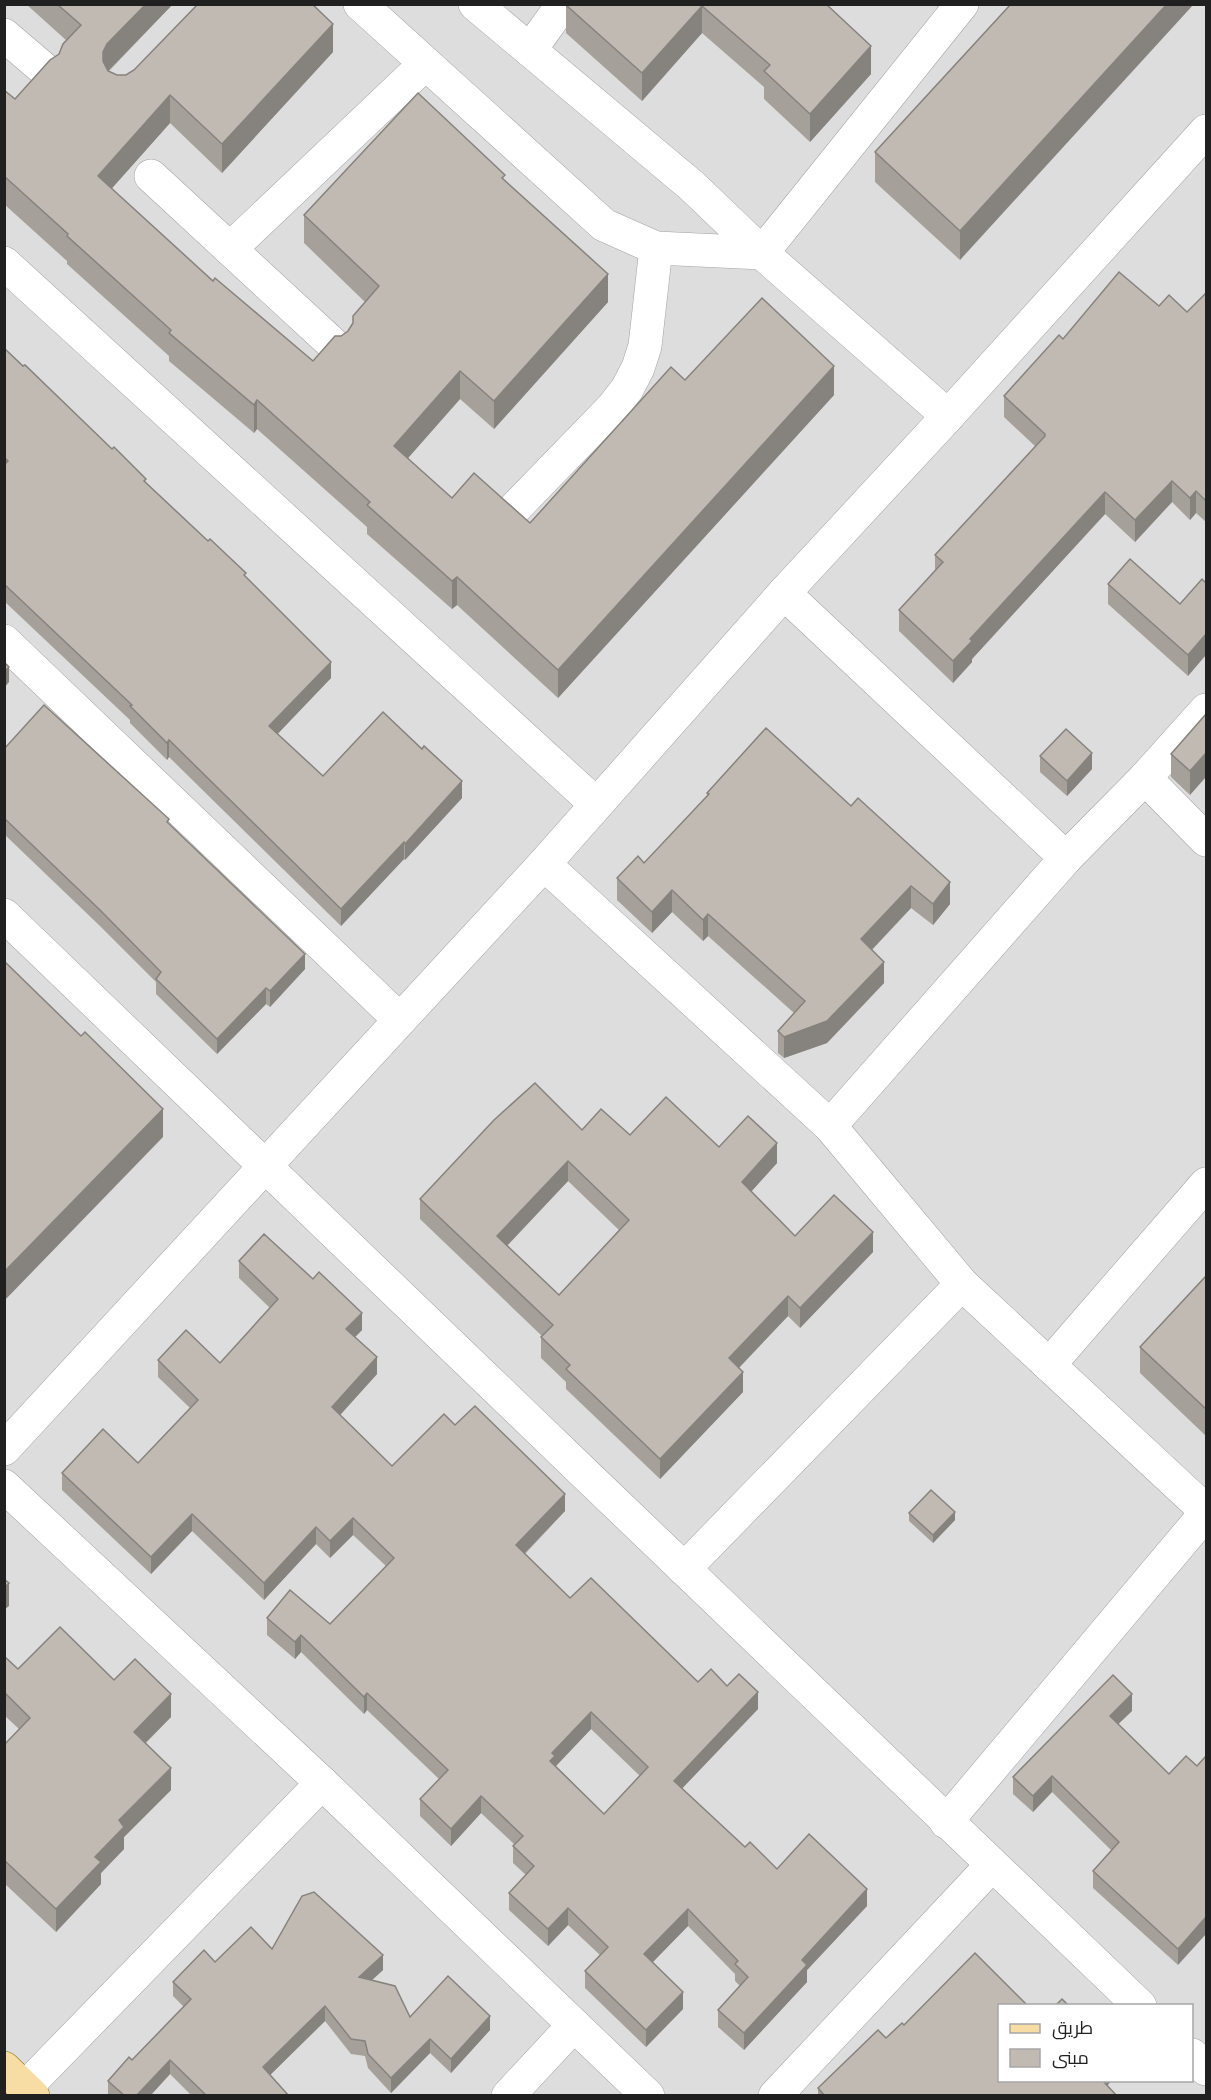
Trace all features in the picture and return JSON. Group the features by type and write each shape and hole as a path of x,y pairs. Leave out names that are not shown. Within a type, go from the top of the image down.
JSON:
{"street":[{"path":"360,4 604,225 656,248 762,253"},
{"path":"475,4 692,186 762,253 948,416"},
{"path":"530,50 563,4"},
{"path":"762,253 950,8"},
{"path":"4,35 45,70"},
{"path":"230,249 425,64"},
{"path":"4,1449 543,864 784,593 1206,131"},
{"path":"151,176 336,346"},
{"path":"516,507 613,407 627,389 638,368 645,346 656,248"},
{"path":"4,263 596,804"},
{"path":"784,593 1066,858"},
{"path":"4,641 399,1019"},
{"path":"830,1126 1066,858 1145,778 1206,710"},
{"path":"1145,778 1206,840"},
{"path":"543,864 830,1126 962,1284 1206,1512 946,1822"},
{"path":"4,915 267,1165 946,1822 1138,2004"},
{"path":"1049,1365 1206,1184"},
{"path":"684,1569 962,1284"},
{"path":"4,1486 322,1783 648,2096"},
{"path":"21,2084 322,1783"},
{"path":"775,2096 992,1866"},
{"path":"508,2096 574,2025"},
{"path":"1193,2057 1206,2069"}],"shaded area":[{"path":"5,5 1206,5 1206,2095 5,2096"}],"building":[{"path":"57,4 146,4 107,44 103,52 103,61 108,71 117,75 126,75 134,70 198,4 312,4 333,24 222,144 170,95 98,176 213,281 215,278 313,361 335,336 341,336 348,331 353,323 353,316 379,286 304,215 418,93 505,175 502,178 608,274 494,401 460,371 394,446 452,498 474,473 530,523 671,367 685,380 762,298 834,366 558,670 457,577 452,581 367,505 370,502 257,400 254,405 169,333 171,330 4,176 4,90 15,99 50,60 59,54 63,44 81,25"},
{"path":"826,4 871,46 810,114 764,71 770,65 702,6 642,73 566,5"},
{"path":"1011,4 1167,4 960,231 875,152"},
{"path":"1119,272 1159,306 1169,295 1187,312 1206,293 1206,501 1196,491 1190,498 1172,481 1135,520 1105,492 970,639 972,641 953,661 899,610 943,562 935,555 1045,436 1004,396 1059,335 1063,339"},
{"path":"4,348 23,366 25,365 112,449 114,447 146,479 144,481 208,541 210,539 246,573 244,575 331,662 269,726 323,776 383,712 422,749 424,746 462,781 405,844 404,842 341,909 169,740 167,743 130,706 132,705 4,584 4,465 8,461 4,457"},
{"path":"1130,559 1180,604 1202,579 1206,583 1206,634 1188,655 1108,584"},
{"path":"4,662 9,667 4,672"},
{"path":"44,705 169,819 167,822 305,954 270,991 266,988 217,1039 156,979 161,972 4,818 4,749"},
{"path":"1206,714 1206,753 1190,771 1171,754"},
{"path":"766,728 851,806 858,798 950,882 933,904 911,886 861,939 884,962 827,1021 784,1037 778,1031 805,1001 708,914 703,920 672,890 652,912 617,878 638,856 644,863 709,794 707,793"},
{"path":"1066,729 1092,753 1067,781 1040,756"},
{"path":"4,961 81,1036 85,1032 163,1109 4,1272"},
{"path":"535,1083 582,1130 601,1109 630,1135 666,1097 719,1147 748,1116 777,1143 742,1182 795,1236 834,1195 873,1232 800,1308 788,1296 729,1358 743,1372 660,1459 566,1369 570,1365 541,1337 553,1325 420,1199 494,1120","holes":["568,1161 629,1220 559,1295 497,1236"]},
{"path":"264,1234 313,1279 319,1272 362,1313 346,1329 377,1357 332,1407 392,1466 444,1414 455,1425 475,1406 565,1494 516,1545 570,1598 591,1578 698,1682 711,1669 727,1686 739,1674 758,1692 674,1781 745,1847 750,1842 777,1869 809,1834 867,1889 802,1960 807,1965 744,2033 718,2010 748,1977 735,1964 738,1961 688,1909 644,1954 683,1992 646,2030 585,1971 608,1947 568,1908 548,1929 509,1893 534,1866 513,1846 523,1836 481,1796 451,1829 420,1799 448,1770 367,1693 364,1697 301,1635 295,1642 267,1618 290,1590 330,1624 394,1558 353,1518 330,1541 316,1527 264,1583 192,1514 151,1557 62,1473 103,1429 138,1463 198,1400 158,1360 186,1330 220,1363 278,1299 239,1261","holes":["591,1712 648,1767 604,1814 550,1761 555,1756 552,1753"]},
{"path":"1206,1276 1206,1409 1140,1347"},
{"path":"931,1490 955,1512 933,1535 909,1513"},
{"path":"60,1627 114,1680 135,1659 171,1694 134,1732 171,1768 119,1820 124,1827 95,1857 101,1862 56,1909 4,1860 4,1745 30,1718 4,1692 4,1656 18,1669"},
{"path":"1113,1675 1132,1694 1110,1716 1169,1774 1186,1756 1197,1766 1206,1756 1206,1917 1178,1949 1093,1871 1119,1842 1052,1776 1033,1796 1013,1777"},
{"path":"314,1892 383,1955 359,1977 395,1986 410,2017 448,1976 490,2016 451,2059 430,2039 391,2078 368,2054 365,2041 351,2039 325,2006 263,2067 289,2096 207,2096 170,2060 136,2096 125,2096 108,2081 129,2057 132,2060 191,1999 173,1982 204,1950 215,1962 251,1927 272,1949 302,1896"},
{"path":"975,1953 1026,2004 998,2004 998,2082 1104,2082 1117,2096 825,2096 818,2088 878,2030 886,2038 902,2023 904,2025"},
{"path":"1062,1999 1067,2004 1057,2004"}]}
